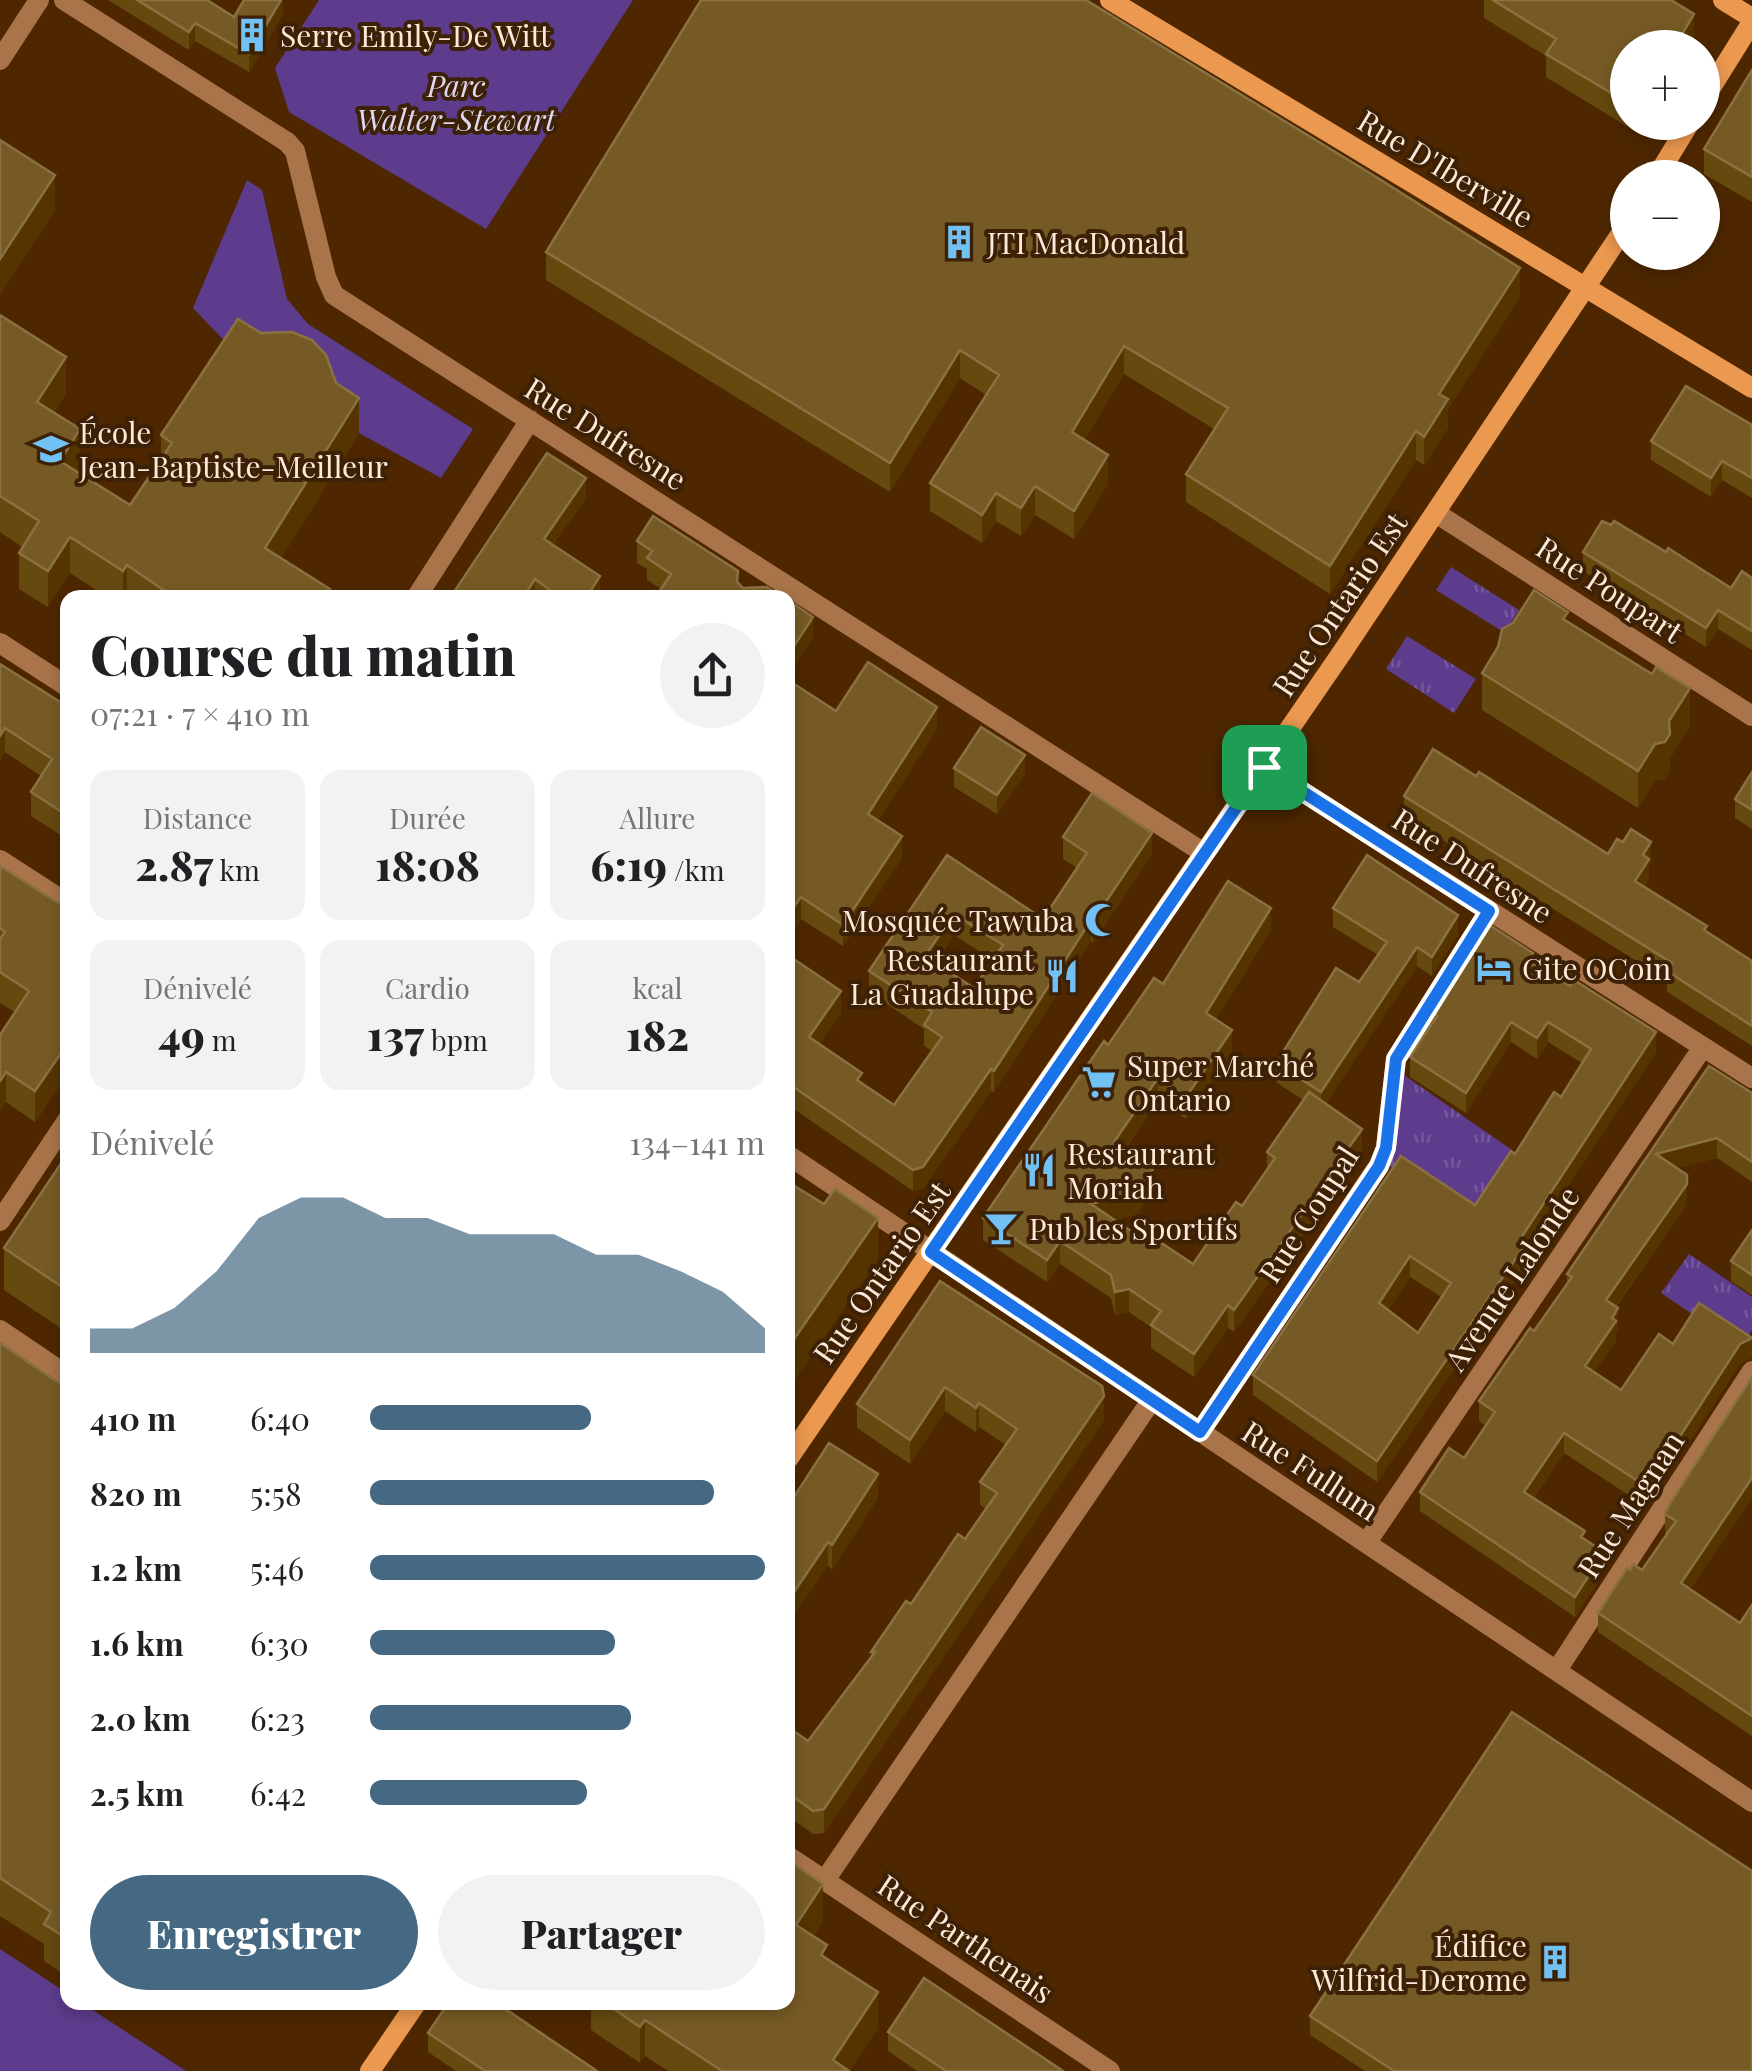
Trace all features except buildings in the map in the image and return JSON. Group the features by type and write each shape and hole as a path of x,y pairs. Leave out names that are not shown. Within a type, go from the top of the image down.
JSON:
{"main road":[{"name":"Rue D'Iberville","path":"1110,0 1752,388"},
{"path":"1720,72 1752,20 1722,0"},
{"name":"Rue Ontario Est","path":"795,1449 1264,767 1610,251"},
{"path":"370,2071 411,2010"}],"street":[{"path":"0,60 39,0"},
{"name":"Rue Dufresne","path":"64,0 295,151 334,295 1204,853"},
{"path":"421,590 530,420"},
{"name":"Rue Poupart","path":"1436,513 1752,716"},
{"path":"755,590 768,570"},
{"path":"0,643 60,682"},
{"name":"Rue Dufresne","path":"1264,767 1752,1078"},
{"path":"0,860 60,899"},
{"name":"Rue Coupal","path":"1200,1432 1379,1166 1386,1148 1396,1059 1489,911"},
{"name":"Avenue Lalonde","path":"1367,1542 1703,1047"},
{"path":"0,1221 60,1131"},
{"name":"Rue Fullum","path":"795,1160 1752,1802"},
{"path":"0,1330 60,1371"},
{"name":"Rue Magnan","path":"1557,1670 1752,1372"},
{"path":"825,1880 1152,1401"},
{"name":"Rue Parthenais","path":"795,1861 1110,2071"}],"green space":[{"name":"Parc Walter-Stewart","path":"319,0 633,0 486,229 289,112 275,68"},
{"path":"247,180 262,190 287,299 308,324 473,429 441,478 359,433 238,355 193,308"},
{"path":"1451,567 1519,610 1505,633 1436,590"},
{"path":"1407,636 1476,679 1454,713 1386,669"},
{"path":"1398,1071 1512,1150 1464,1218 1381,1160"},
{"path":"1689,1254 1752,1297 1752,1330 1741,1347 1661,1293"},
{"path":"0,1949 60,1988 60,2010 93,2010 186,2071 0,2071"}],"place":[{"name":"Serre Emily-De Witt","path":"252,35"},
{"name":"JTI MacDonald","path":"959,242"},
{"name":"École Jean-Baptiste-Meilleur","path":"51,449"},
{"name":"Mosquée Tawuba","path":"1102,920"},
{"name":"Gite OCoin","path":"1494,968"},
{"name":"Restaurant La Guadalupe","path":"1062,976"},
{"name":"Super Marché Ontario","path":"1099,1082"},
{"name":"Restaurant Moriah","path":"1039,1170"},
{"name":"Pub les Sportifs","path":"1001,1228"},
{"name":"Édifice Wilfrid-Derome","path":"1555,1962"}],"route":[{"path":"1264,767 1489,911 1396,1059 1386,1148 1379,1166 1200,1432 931,1252 1264,767"}]}
